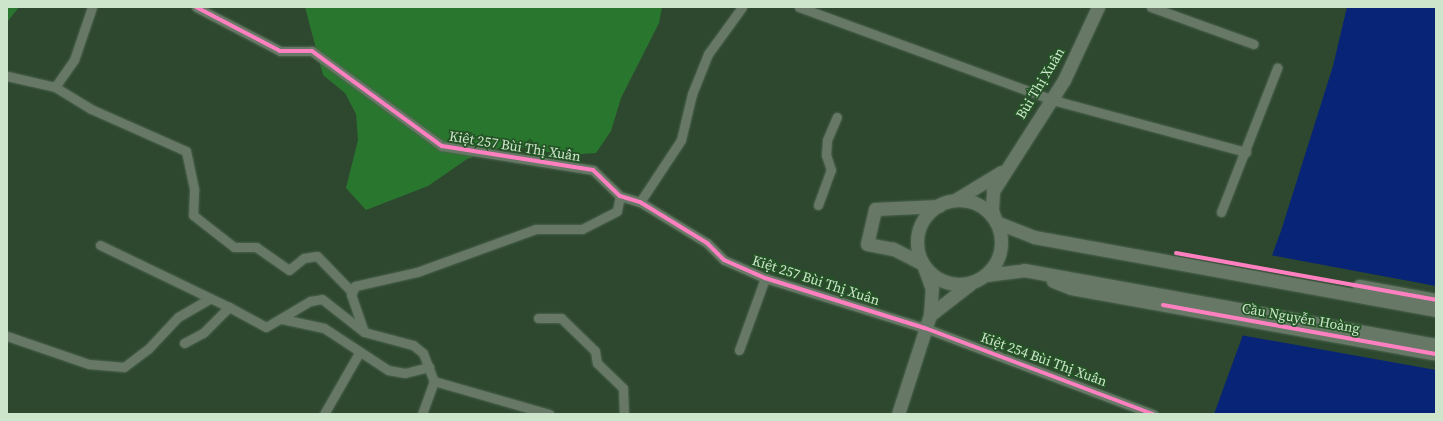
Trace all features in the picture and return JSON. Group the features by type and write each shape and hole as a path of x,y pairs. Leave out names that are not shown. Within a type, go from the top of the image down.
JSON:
{"main road":[{"name":"Bùi Thị Xuân","path":"1003,171 1053,100 1098,7"},
{"path":"898,414 930,315 932,289 918,245 921,225 945,203 974,191 1003,171"},
{"path":"930,315 950,296 986,275 1000,250 996,222 992,210 993,191 1003,171"},
{"path":"973,282 945,282 923,264 893,249 867,244 875,209 945,203 977,204 996,222 1034,237 1436,300"},
{"path":"1175,258 1436,310"},
{"name":"Cầu Nguyễn Hoàng","path":"986,275 1024,270 1163,300 1436,354"},
{"name":"Cầu Nguyễn Hoàng","path":"1163,300 1436,345"}],"street":[{"path":"54,87 74,60 92,7"},
{"name":"Kiệt 257 Bùi Thị Xuân","path":"196,7 280,51 312,51 442,146 593,170 620,196 640,202 707,243 724,260 765,278 925,328"},
{"path":"640,202 681,140 692,94 708,54 742,7"},
{"path":"799,7 1053,100 1246,152"},
{"path":"1151,7 1254,44"},
{"path":"1221,212 1246,152 1276,68"},
{"path":"7,76 54,87 91,109 186,151 194,190 193,216 234,247 256,247 288,270 304,258 318,256 351,291 364,332"},
{"path":"818,206 831,170 826,155 827,140 837,117"},
{"path":"351,291 357,285 417,272 536,229 582,229 617,211 620,196"},
{"path":"100,245 208,300 229,307 266,327 282,319 310,301 322,299 364,332 413,345 424,353 434,381 422,414"},
{"path":"739,350 765,278"},
{"path":"7,336 89,364 124,367 148,349 178,317 208,300"},
{"path":"184,343 203,333 229,307"},
{"path":"538,318 561,318 595,351 597,363 623,388 624,414"},
{"path":"282,319 317,325 388,370 405,373 429,367"},
{"name":"Kiệt 254 Bùi Thị Xuân","path":"925,328 1153,414"},
{"path":"324,414 359,353"},
{"path":"434,381 549,414"}],"green space":[{"path":"7,7 19,7 7,22"},
{"path":"305,7 662,7 659,23 621,98 611,131 596,153 566,155 508,145 467,159 428,186 366,210 346,188 358,140 356,114 345,93 323,75"}],"shaded area":[{"path":"1347,7 1436,7 1436,414 1214,414 1281,231 1333,66"}],"pier":[{"path":"1270,255 1436,286 1436,370 1240,335"}],"cycle path":[{"path":"196,7 280,51 312,51 442,146 593,170 620,196 640,202 707,243 724,260 765,278 925,328 1153,414"},
{"path":"1176,253 1436,300"},
{"path":"1163,305 1436,354"}]}
